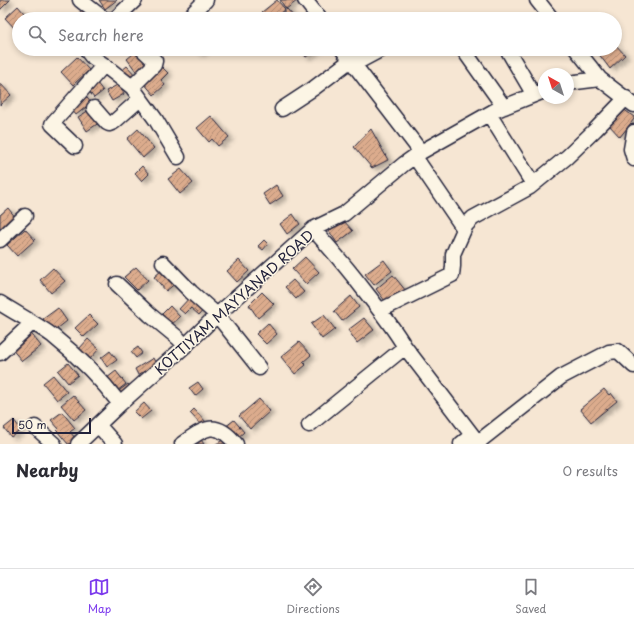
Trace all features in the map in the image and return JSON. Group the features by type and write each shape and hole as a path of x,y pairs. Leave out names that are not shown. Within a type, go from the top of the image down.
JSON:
{"street":[{"path":"80,0 95,12"},
{"path":"122,12 135,0"},
{"path":"194,12 206,0"},
{"path":"306,0 315,12"},
{"path":"537,0 546,12"},
{"path":"91,56 132,87 156,120 178,157"},
{"path":"132,87 154,65 154,61 149,56"},
{"path":"468,56 504,107"},
{"path":"512,56 538,92"},
{"path":"381,310 452,275 453,254 466,225 473,218 533,184 568,157 595,130 630,102 600,79 582,56"},
{"path":"282,109 314,88 349,58 418,154 464,229"},
{"path":"75,146 52,124 104,65"},
{"path":"574,83 600,79"},
{"name":"KOTTIYAM MAYYANAD ROAD","path":"78,444 217,315 313,229 344,214 418,154 489,114 538,93"},
{"path":"94,108 109,124 114,122 140,99"},
{"path":"489,114 533,184"},
{"path":"634,132 631,149 634,159"},
{"path":"0,240 25,216"},
{"path":"313,229 339,258 381,310 405,348 472,442 561,377 609,352 618,351 634,366"},
{"path":"163,263 191,292 217,315 259,368"},
{"path":"117,284 185,346"},
{"path":"0,304 52,336 76,356 111,391 120,404"},
{"path":"0,353 32,323"},
{"path":"309,425 405,348"},
{"path":"98,425 115,444"},
{"path":"35,427 54,444"},
{"path":"182,444 199,431 208,428 216,428 223,431 236,444"}],"building":[{"path":"0,0 10,0 0,10"},
{"path":"99,0 117,0 105,9"},
{"path":"277,0 285,9 281,12 262,12"},
{"path":"280,0 297,0 297,1 286,9"},
{"path":"18,6 23,12 12,12 12,26 5,18"},
{"path":"622,52 625,55 610,69 600,56 622,56"},
{"path":"131,56 144,56 151,66 139,75 127,59"},
{"path":"77,57 89,70 73,85 61,72"},
{"path":"127,66 137,77 130,83 121,71"},
{"path":"161,66 168,73 161,80 165,85 154,95 143,82"},
{"path":"0,83 11,95 0,105"},
{"path":"97,83 103,91 94,98 88,90"},
{"path":"119,84 124,94 112,101 106,91"},
{"path":"81,90 91,103 76,115 65,101"},
{"path":"94,107 103,120 87,131 78,117"},
{"path":"622,108 634,117 634,119 620,137 609,125"},
{"path":"211,116 229,137 218,146 212,139 209,142 197,128"},
{"path":"138,129 154,148 143,158 127,139"},
{"path":"371,129 388,160 372,168 354,147"},
{"path":"142,166 149,174 142,181 135,173"},
{"path":"181,169 193,183 180,194 168,179"},
{"path":"276,185 283,196 270,205 263,194"},
{"path":"8,208 16,218 0,232 0,215"},
{"path":"293,214 300,224 287,234 280,224"},
{"path":"343,220 353,231 337,243 329,231"},
{"path":"25,229 35,240 17,256 7,245"},
{"path":"264,240 268,244 263,250 258,246"},
{"path":"305,257 319,272 306,284 292,269"},
{"path":"239,260 249,271 237,282 227,271"},
{"path":"384,260 392,271 374,285 365,274"},
{"path":"170,263 182,278 166,291 154,277"},
{"path":"136,267 148,280 137,290 124,277"},
{"path":"53,268 65,281 51,293 40,280"},
{"path":"393,275 406,291 388,305 376,289"},
{"path":"293,280 304,292 296,299 285,287"},
{"path":"262,292 274,304 258,318 249,305"},
{"path":"191,296 203,310 199,315 191,308 185,314 179,309"},
{"path":"351,296 359,307 342,321 334,311"},
{"path":"170,306 180,317 171,325 162,314"},
{"path":"58,308 67,321 53,332 43,319"},
{"path":"89,315 98,324 84,337 75,328"},
{"path":"324,315 335,329 322,339 311,324"},
{"path":"364,318 374,330 357,343 348,330"},
{"path":"268,323 277,334 266,344 256,334"},
{"path":"29,331 41,346 22,361 10,347"},
{"path":"88,339 99,349 90,359 79,349"},
{"path":"299,342 311,355 303,362 306,365 295,374 281,357"},
{"path":"138,347 142,353 136,358 131,352"},
{"path":"110,351 117,360 107,367 101,358"},
{"path":"153,358 156,364 138,375 135,369"},
{"path":"68,363 78,375 68,383 58,371"},
{"path":"116,371 126,384 117,391 107,378"},
{"path":"53,375 67,392 57,400 43,383"},
{"path":"198,382 203,389 195,396 189,388"},
{"path":"128,384 132,389 121,398 116,393"},
{"path":"604,389 609,395 611,393 617,401 591,422 580,409"},
{"path":"73,395 86,410 74,420 61,405"},
{"path":"259,399 270,411 250,429 239,416"},
{"path":"144,403 151,411 141,419 134,412"},
{"path":"194,409 207,423 203,427 190,413"},
{"path":"62,412 75,428 70,432 76,439 70,444 68,444 57,431 59,429 51,420"},
{"path":"14,420 21,430 11,437 4,428"},
{"path":"234,420 244,432 236,439 225,427"},
{"path":"199,437 204,444 190,444"},
{"path":"226,438 229,444 216,444"}]}
